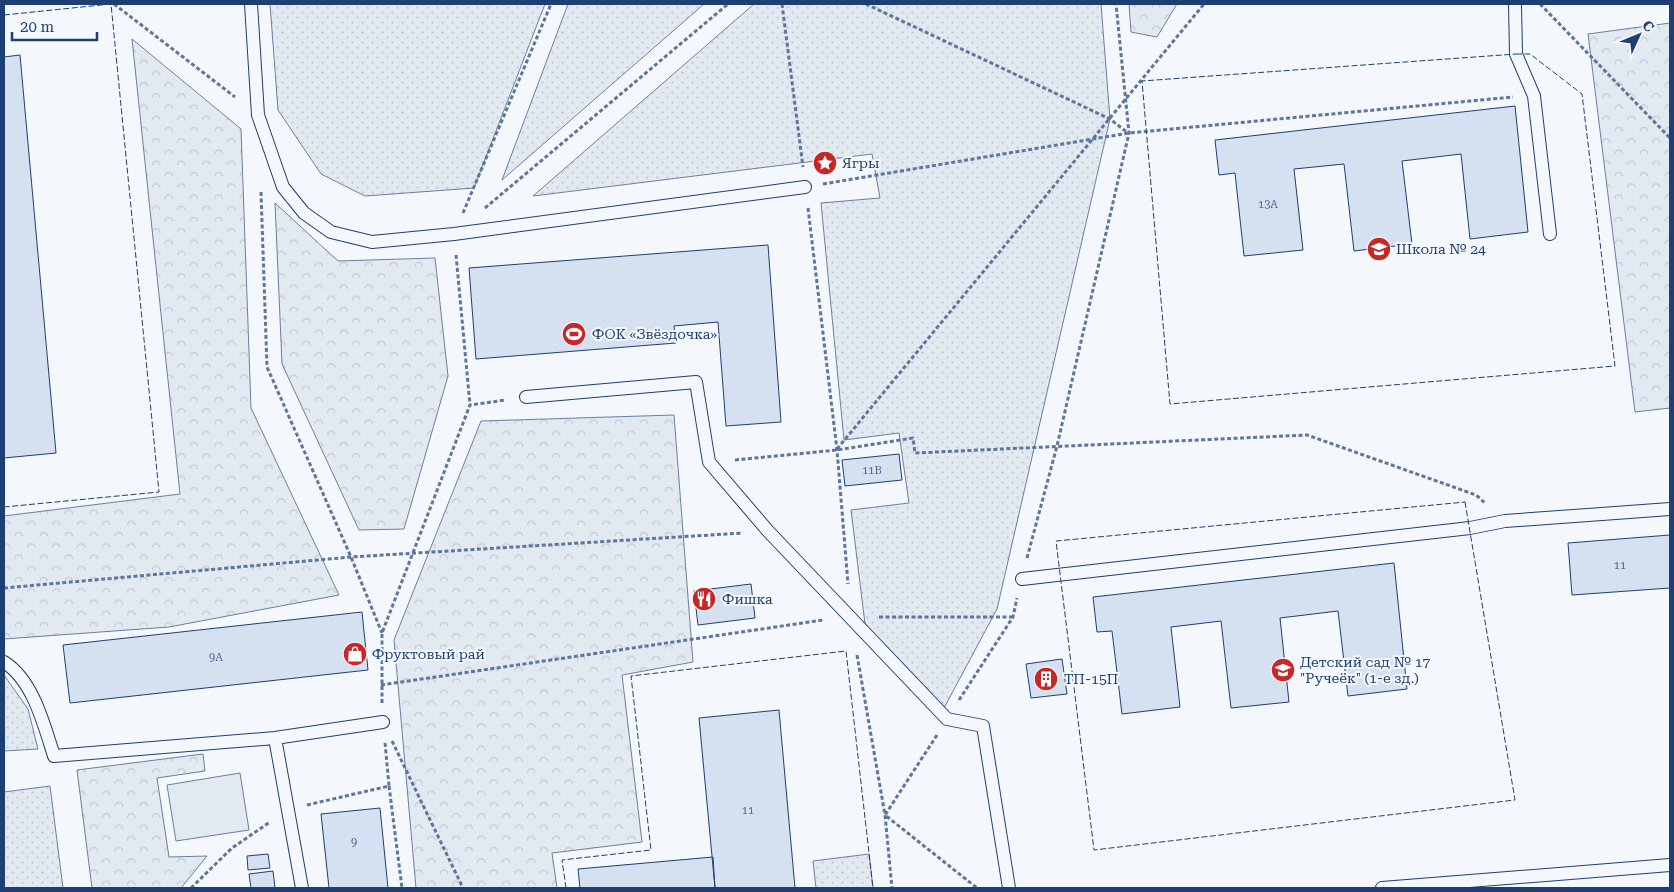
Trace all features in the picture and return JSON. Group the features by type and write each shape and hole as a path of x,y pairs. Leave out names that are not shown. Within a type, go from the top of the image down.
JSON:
{"lane":[{"path":"251,4 258,115 284,187 304,213 331,232 372,242 454,234 805,186"},
{"path":"1515,4 1516,54 1534,96 1550,234"},
{"path":"526,397 696,382 709,462 768,531 946,719 983,726 1009,888"},
{"path":"1022,579 1470,528 1505,521 1670,509"},
{"path":"4,662 13,668 38,706 54,756 275,738 383,722"},
{"path":"275,738 302,888"},
{"path":"1382,888 1670,865"}],"path":[{"path":"114,4 258,115"},
{"path":"551,4 454,234 470,405 382,632 381,685 850,616 1013,617"},
{"path":"484,209 728,4"},
{"path":"782,4 837,450 850,616 885,815 892,888"},
{"path":"866,4 1110,118 1129,133"},
{"path":"885,815 1013,617 1057,446 1129,133 1116,4"},
{"path":"837,450 1204,4"},
{"path":"1540,4 1670,138"},
{"path":"805,186 1129,133 1534,96"},
{"path":"260,182 267,367 382,632"},
{"path":"470,405 526,397"},
{"path":"709,462 837,450 913,438 915,453 1307,435 1476,495 1505,521"},
{"path":"4,588 351,557 768,531"},
{"path":"383,722 463,888"},
{"path":"389,786 402,888"},
{"path":"885,815 977,888"}],"green space":[{"path":"270,4 545,4 474,188 365,196 321,174 278,110"},
{"path":"568,4 704,4 502,180"},
{"path":"754,4 1101,4 1110,119 997,609 944,708 867,640 851,510 909,503 899,433 844,440 821,203 880,198 872,154 533,196"},
{"path":"1129,4 1177,4 1157,37 1131,32"},
{"path":"1670,23 1670,408 1635,412 1588,34"},
{"path":"132,39 241,129 251,408 339,595 169,627 4,639 4,516 180,494"},
{"path":"275,203 338,261 435,258 448,376 404,529 359,530 282,364"},
{"path":"674,415 693,662 622,675 642,842 552,853 557,888 416,888 394,640 481,421"},
{"path":"4,675 28,709 38,749 4,751"},
{"path":"203,754 205,771 157,778 169,857 207,856 181,888 92,888 77,770"},
{"path":"240,773 249,830 176,841 167,785"},
{"path":"50,786 63,888 4,888 4,792"},
{"path":"869,854 873,888 816,888 813,861"}],"building":[{"path":"20,55 56,453 4,458 4,57"},
{"path":"1515,106 1528,232 1470,239 1461,154 1402,161 1412,244 1354,251 1344,164 1294,169 1303,250 1244,256 1235,173 1219,175 1215,140"},
{"name":"ФОК «Звёздочка»","path":"768,245 781,422 726,426 718,322 674,326 676,343 476,359 469,268"},
{"path":"899,454 902,480 845,486 842,460"},
{"path":"1670,535 1670,588 1572,595 1568,543"},
{"path":"1394,563 1407,689 1348,696 1338,611 1280,618 1289,702 1231,708 1221,621 1171,627 1180,707 1122,714 1112,631 1097,632 1093,597"},
{"path":"751,584 755,618 698,625 694,591"},
{"path":"362,612 368,670 70,703 63,645"},
{"name":"ТП-15П","path":"1062,659 1067,694 1031,698 1026,664"},
{"path":"779,710 795,888 715,888 699,718"},
{"path":"380,808 388,888 329,888 321,814"},
{"path":"268,854 270,868 248,870 247,856"},
{"path":"713,857 715,888 580,888 578,869"},
{"path":"273,871 275,888 251,888 249,874"}],"fence":[{"path":"4,15 111,4 159,492 4,507"},
{"path":"1516,54 1530,54 1582,94 1615,366 1170,404 1142,81 1516,54"},
{"path":"1465,502 1515,800 1094,850 1056,541 1465,502"},
{"path":"566,888 562,860 651,850 631,676 846,651 873,888"}],"place":[{"name":"Ягры","path":"825,163"},
{"name":"Школа № 24","path":"1379,249"},
{"name":"ФОК «Звёздочка»","path":"574,334"},
{"name":"Фишка","path":"704,599"},
{"name":"Фруктовый рай","path":"355,654"},
{"name":"Детский сад № 17 \"Ручеёк\" (1-е зд.)","path":"1283,670"},
{"name":"ТП-15П","path":"1046,679"}]}
